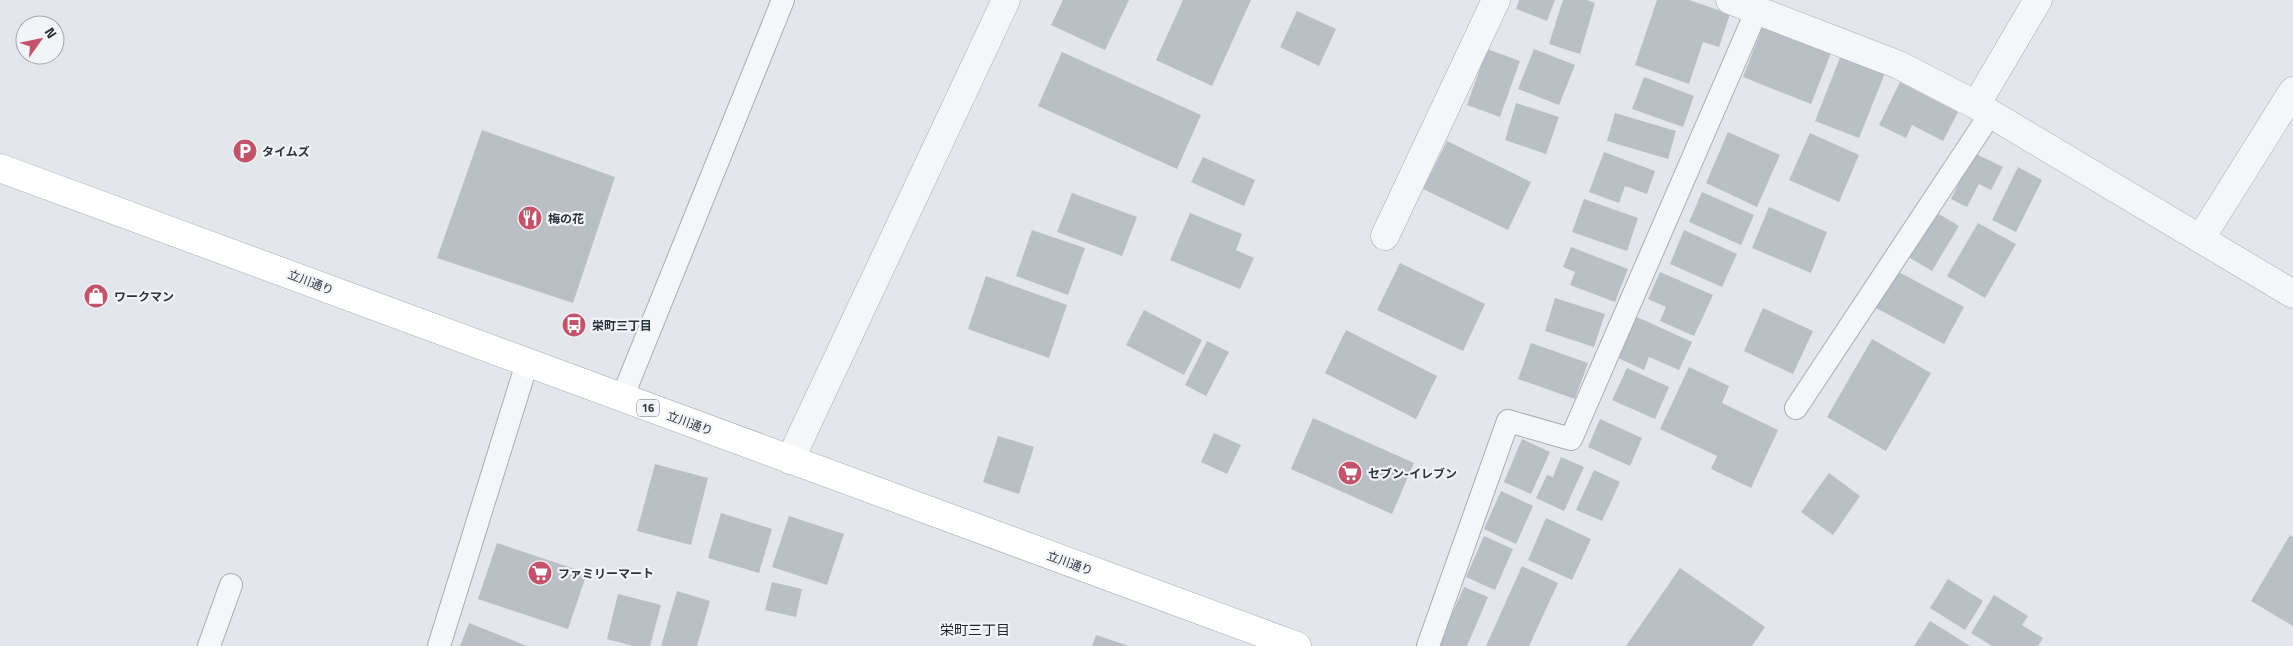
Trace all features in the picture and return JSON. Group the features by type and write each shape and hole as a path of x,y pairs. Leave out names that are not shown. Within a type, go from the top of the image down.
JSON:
{"main road":[{"name":"立川通り","path":"0,168 1297,646"}],"street":[{"path":"790,460 1006,0"},
{"path":"1385,236 1496,0"},
{"path":"1730,0 1899,65 1984,109 2293,294"},
{"path":"1984,109 2038,0"},
{"path":"2201,238 2293,91"}],"lane":[{"path":"622,398 783,0"},
{"path":"1428,646 1508,421 1571,439 1757,10"},
{"path":"1796,408 1984,109"},
{"path":"439,646 527,362"},
{"path":"209,646 231,585"}],"building":[{"path":"1063,0 1129,0 1105,50 1051,25"},
{"path":"1183,0 1251,0 1212,86 1156,60"},
{"path":"1519,0 1555,0 1547,21 1516,9"},
{"path":"1563,0 1587,0 1595,3 1580,54 1549,44"},
{"path":"1657,0 1689,0 1730,14 1719,47 1703,42 1689,84 1635,65"},
{"path":"1297,11 1336,29 1319,66 1280,47"},
{"path":"1763,26 1831,53 1811,104 1743,77"},
{"path":"1487,49 1520,61 1500,117 1467,105"},
{"path":"1534,49 1575,65 1559,105 1518,89"},
{"path":"1062,52 1201,115 1177,169 1038,106"},
{"path":"1841,55 1885,73 1859,138 1815,121"},
{"path":"1644,77 1694,96 1683,127 1632,109"},
{"path":"1900,82 1958,112 1943,141 1912,125 1906,138 1879,125"},
{"path":"1516,103 1559,117 1546,154 1505,140"},
{"path":"1615,113 1676,131 1668,159 1607,141"},
{"path":"482,130 615,177 573,303 437,258"},
{"path":"1728,132 1780,155 1757,207 1706,183"},
{"path":"1810,133 1859,155 1839,202 1789,180"},
{"path":"1447,141 1531,182 1508,230 1423,189"},
{"path":"1604,152 1655,171 1647,194 1625,186 1619,203 1589,192"},
{"path":"1974,153 2003,167 1991,190 1979,184 1967,207 1951,199"},
{"path":"1203,157 1255,180 1244,206 1191,182"},
{"path":"2018,167 2042,180 2016,232 1992,220"},
{"path":"1702,192 1754,215 1741,245 1689,222"},
{"path":"1072,193 1137,217 1122,256 1057,232"},
{"path":"1584,199 1638,218 1627,251 1572,232"},
{"path":"1769,207 1827,232 1811,273 1752,248"},
{"path":"1932,210 1959,226 1932,271 1905,255"},
{"path":"1190,213 1242,234 1236,250 1254,258 1240,289 1170,260"},
{"path":"1978,223 2016,244 1985,298 1947,276"},
{"path":"1032,230 1085,248 1068,295 1016,276"},
{"path":"1684,230 1737,254 1722,287 1670,264"},
{"path":"1571,247 1628,269 1615,302 1570,285 1575,272 1563,267"},
{"path":"1400,263 1485,304 1463,351 1377,310"},
{"path":"1895,270 1964,307 1944,344 1876,308"},
{"path":"1660,272 1713,295 1694,336 1660,321 1666,307 1648,299"},
{"path":"986,276 1067,305 1049,358 968,329"},
{"path":"1555,298 1605,314 1594,347 1545,331"},
{"path":"1763,308 1813,331 1793,374 1744,351"},
{"path":"1144,310 1202,340 1184,375 1126,345"},
{"path":"1637,317 1692,342 1679,370 1649,357 1644,370 1618,358"},
{"path":"1346,330 1437,376 1416,419 1325,373"},
{"path":"1872,339 1931,373 1886,451 1827,417"},
{"path":"1207,341 1229,352 1206,396 1185,385"},
{"path":"1531,343 1588,363 1575,399 1518,379"},
{"path":"1689,367 1729,386 1722,403 1778,430 1751,488 1711,469 1717,456 1660,429"},
{"path":"1627,368 1669,387 1655,419 1612,400"},
{"path":"1313,418 1414,463 1392,514 1291,469"},
{"path":"1600,419 1642,438 1630,466 1588,447"},
{"path":"1214,433 1241,445 1227,474 1201,462"},
{"path":"998,436 1034,447 1019,494 983,482"},
{"path":"1522,439 1550,452 1531,494 1504,482"},
{"path":"1561,457 1584,467 1564,511 1536,498 1547,475 1553,477"},
{"path":"655,464 708,478 691,545 637,531"},
{"path":"1594,470 1620,482 1602,521 1576,510"},
{"path":"1829,473 1860,496 1833,535 1801,512"},
{"path":"1501,491 1533,506 1516,544 1484,529"},
{"path":"721,513 772,529 759,573 708,558"},
{"path":"789,516 844,534 827,585 772,567"},
{"path":"1546,518 1591,539 1572,580 1528,560"},
{"path":"2290,535 2293,537 2293,626 2251,601"},
{"path":"1484,536 1513,549 1495,590 1466,577"},
{"path":"497,543 587,573 568,629 478,599"},
{"path":"1522,566 1558,583 1529,646 1486,646"},
{"path":"1680,568 1765,627 1752,646 1626,646"},
{"path":"1948,579 1983,601 1965,630 1930,608"},
{"path":"772,582 802,589 796,617 765,610"},
{"path":"1464,587 1488,597 1467,646 1438,646"},
{"path":"677,591 710,601 697,646 661,646"},
{"path":"618,594 661,605 650,646 633,646 607,639"},
{"path":"1994,595 2028,616 2022,625 2043,638 2038,646 1992,646 1971,633"},
{"path":"1930,621 1970,646 1914,646"},
{"path":"469,623 527,646 460,646"},
{"path":"1096,635 1129,646 1092,646"}],"place":[{"name":"タイムズ","path":"245,151"},
{"name":"梅の花","path":"530,218"},
{"name":"ワークマン","path":"96,296"},
{"name":"栄町三丁目","path":"574,325"},
{"name":"セブン-イレブン","path":"1350,473"},
{"name":"ファミリーマート","path":"540,573"}],"district":[{"name":"栄町三丁目","path":"975,629"}]}
